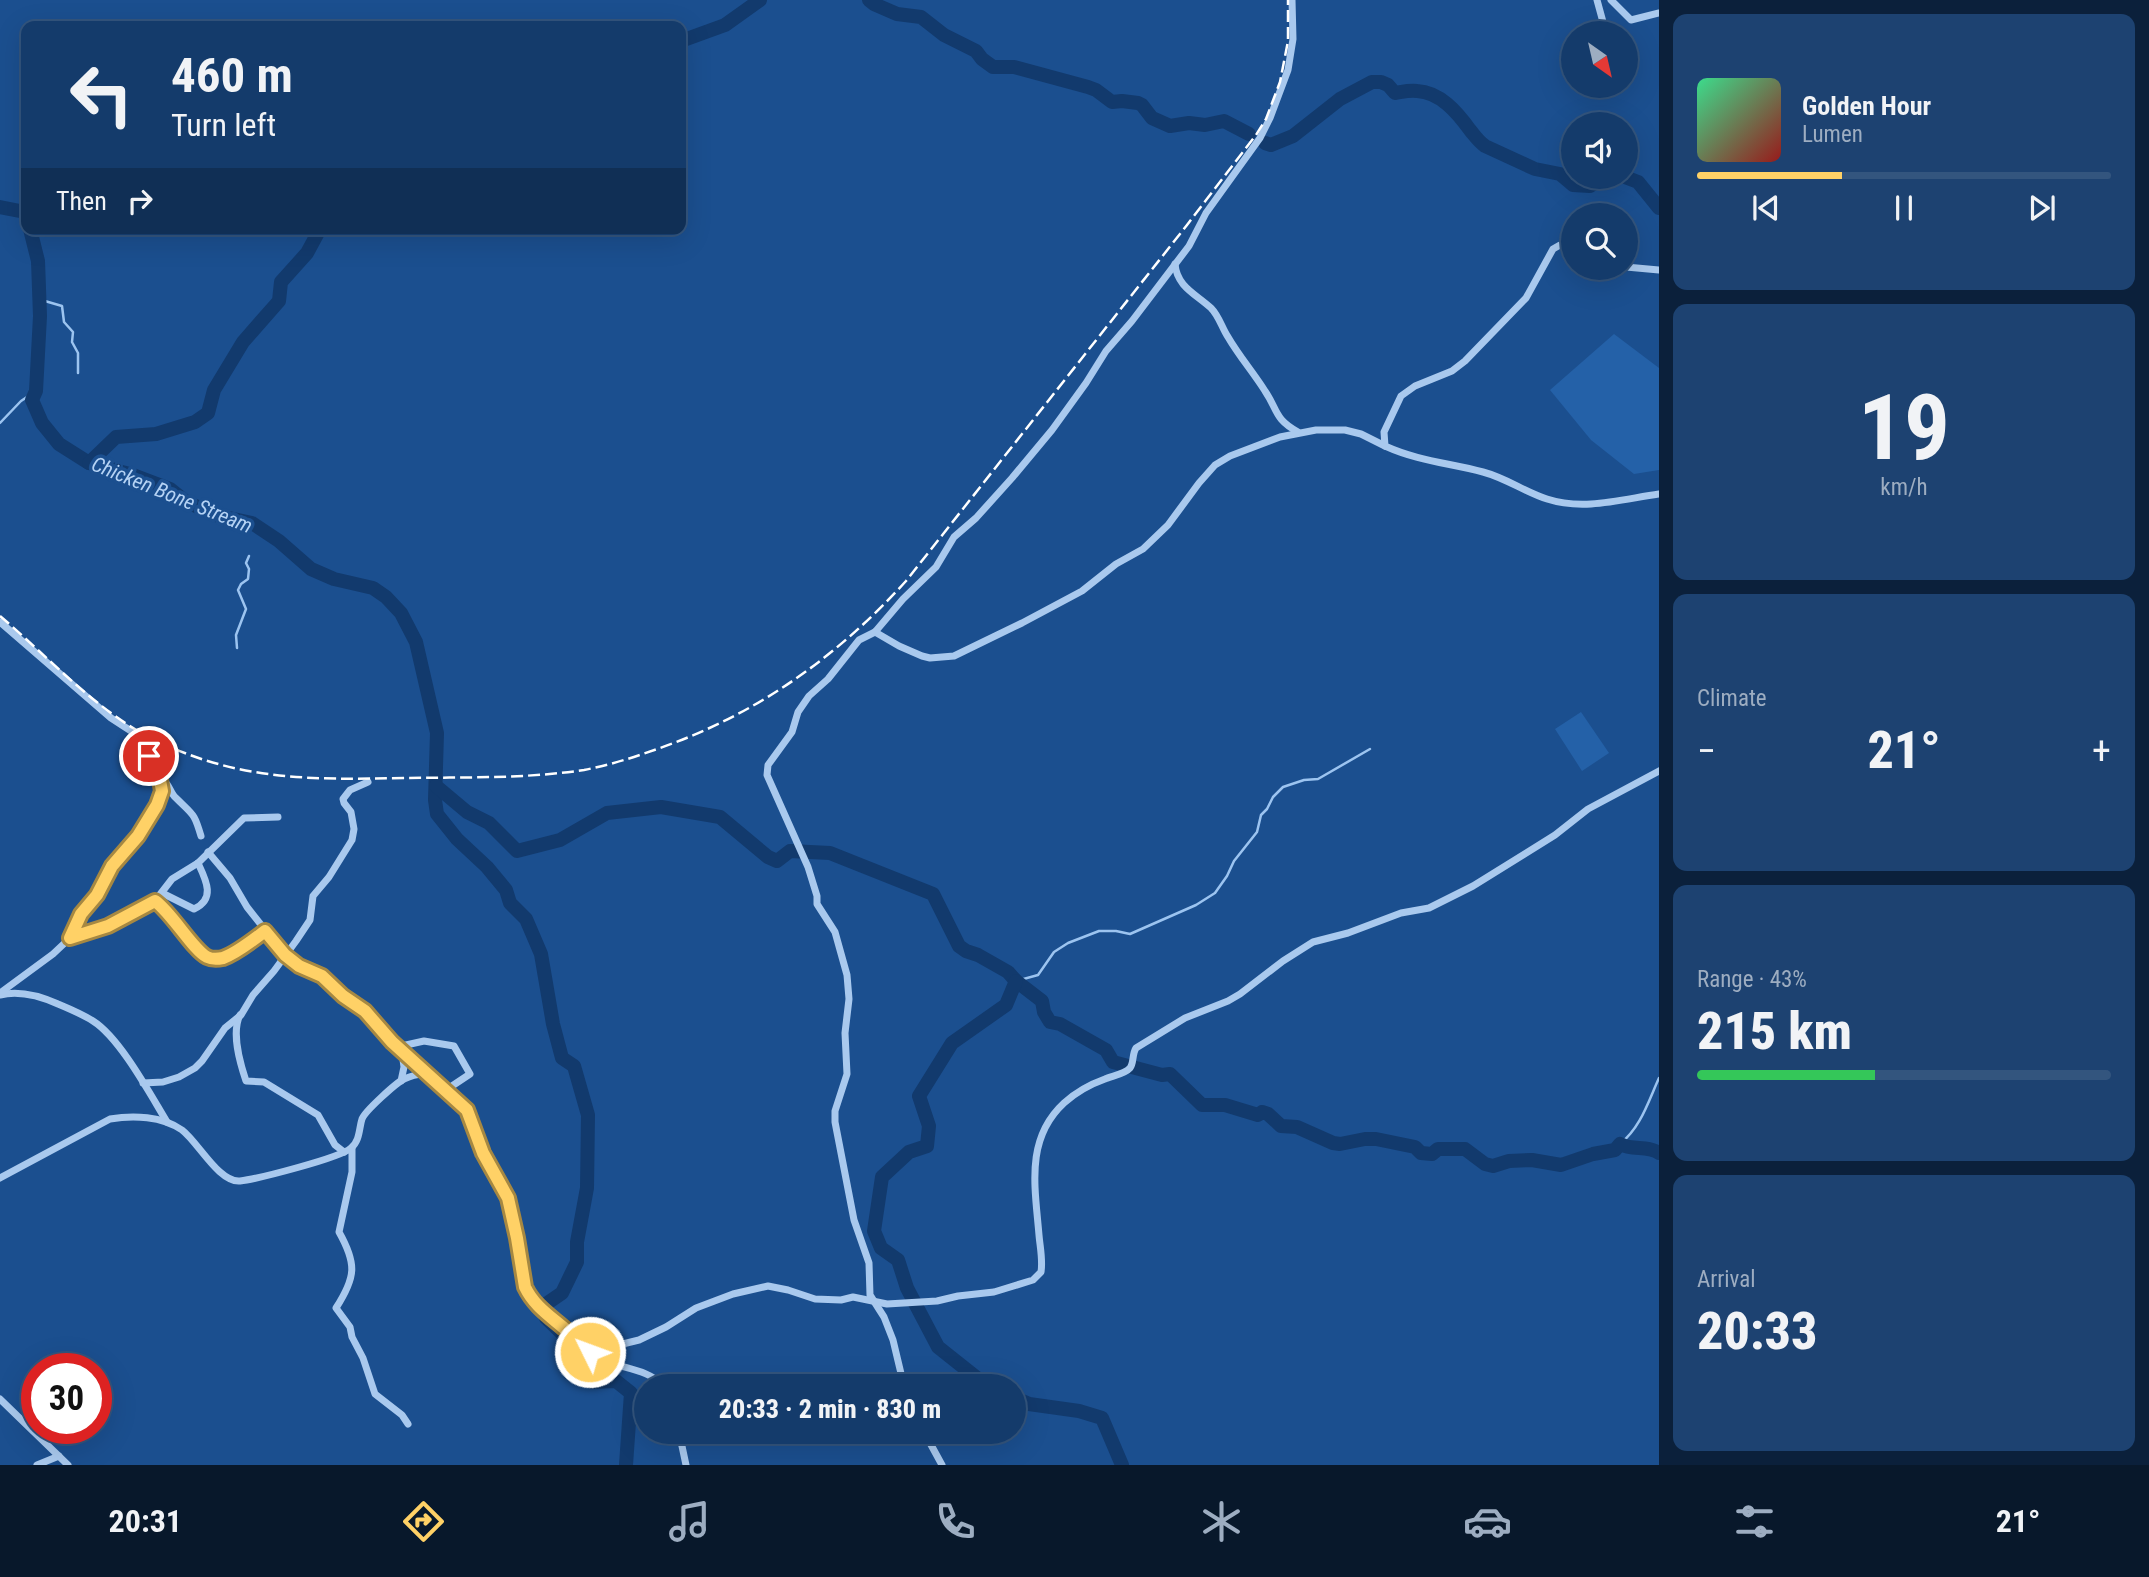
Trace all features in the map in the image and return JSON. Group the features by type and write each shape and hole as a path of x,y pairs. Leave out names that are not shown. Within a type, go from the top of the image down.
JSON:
{"street":[{"path":"901,1374 884,1317 870,1295 869,1263 854,1220 835,1122 835,1111 847,1074 847,975 835,932 817,904 808,867 767,775 768,765 792,732 798,712 809,696 828,679 859,640 874,632 902,599 936,567 954,537 976,518 1052,430 1106,351 1189,246 1206,213 1261,138 1270,118 1287,70 1293,39 1292,0"},
{"path":"1597,0 1603,21"},
{"path":"1611,0 1631,20 1659,13"},
{"path":"1385,446 1384,432 1401,396 1415,386 1432,381 1458,366 1526,298 1553,249 1561,245"},
{"path":"1175,264 1176,275 1217,315 1242,361 1266,393 1281,421 1298,432"},
{"path":"1638,268 1659,270"},
{"path":"874,632 922,656 954,656 1082,591 1116,564 1143,549 1168,525 1215,465 1255,446 1298,432 1334,429 1361,434 1410,457 1496,475 1536,495 1558,502 1593,503 1659,494"},
{"path":"0,622 102,710 131,731 149,756 162,791 138,836 112,866 97,895 81,914 70,938 0,994"},
{"path":"590,1352 639,1340 696,1308 733,1294 768,1286 815,1299 841,1300 853,1297 887,1304 937,1301 994,1292 1038,1277 1042,1267 1036,1199 1037,1144 1052,1114 1072,1096 1103,1079 1128,1070 1136,1048 1185,1018 1240,994 1312,942 1348,933 1401,913 1429,908 1473,886 1555,835 1588,809 1659,771"},
{"path":"344,1152 335,1145 318,1115 262,1081 246,1082 237,1040 237,1023 255,992 274,971 310,920 313,897 352,840 354,830 351,812 343,799 354,787 368,782"},
{"path":"167,783 176,799 188,808 198,821 201,836"},
{"path":"70,938 108,926 155,901 172,878 198,863 244,818 278,817"},
{"path":"208,852 285,955 299,966 322,976 343,996 365,1011 400,1049 467,1110 483,1153 508,1198 528,1294 548,1317 597,1358 645,1374"},
{"path":"162,893 191,908 202,905 207,898 208,889 198,863"},
{"path":"155,901 207,957 226,957 265,931"},
{"path":"0,994 37,996 95,1022 113,1041 168,1123"},
{"path":"143,1083 163,1082 188,1073 202,1061 225,1028 241,1015"},
{"path":"400,1049 424,1041 454,1046 470,1074 446,1090"},
{"path":"400,1049 404,1067 401,1081"},
{"path":"0,1178 110,1119 135,1118 157,1119 190,1137 218,1170 232,1181 265,1176 321,1161 352,1148 367,1110 401,1081 428,1075"},
{"path":"352,1148 352,1172 339,1232 350,1252 353,1271 336,1308 350,1327 375,1394 402,1415 408,1424"},
{"path":"0,1399 68,1465"},
{"path":"681,1444 685,1465"},
{"path":"931,1444 942,1465"},
{"path":"37,1465 59,1456"}],"shaded area":[{"path":"1614,334 1659,368 1659,470 1634,474 1591,440 1550,390"},
{"path":"1581,712 1609,753 1582,771 1555,729"}],"waterway":[{"path":"686,39 725,25 760,0"},
{"path":"869,0 897,14 921,17 944,35 976,51 993,67 1014,67 1088,87 1112,102 1138,103 1152,118 1170,126 1189,123 1205,125 1224,121 1249,134"},
{"path":"1265,143 1271,145 1293,136 1340,99 1372,82 1381,82 1395,93 1417,91 1433,95 1454,110 1485,146 1535,169 1561,175"},
{"path":"1638,182 1659,208"},
{"name":"Chicken Bone Stream","path":"0,207 21,211"},
{"name":"Chicken Bone Stream","path":"32,235 38,261 40,316 36,391 32,400 42,423 59,444 89,463 170,489 185,501 215,515 252,523 279,541 311,569 334,579 373,588 401,613 416,642 437,733 437,814 457,839 487,867 506,890 510,903 526,919 541,954 562,1058 574,1066 588,1115 587,1188 577,1242 577,1262 562,1293 546,1304 543,1311 546,1318 571,1342 580,1379 592,1382 616,1381 631,1393 626,1465"},
{"path":"89,463 116,437 156,434 195,422 208,413 214,390 243,342 279,301 281,282 307,253 317,235"},
{"path":"38,299 62,306 64,322 73,332 72,342 78,353 78,373"},
{"path":"0,423 21,401 36,391"},
{"path":"237,648 236,635 246,609 238,590 248,579 249,569 246,563 249,556"},
{"path":"1016,981 1038,975 1054,952 1068,943 1099,931 1130,934 1196,905 1215,893 1234,861 1257,832 1261,815 1283,787 1304,780 1318,779 1370,749"},
{"path":"436,786 467,812 489,823 517,851 560,840 607,813 661,807 720,817 768,857 777,861 790,851 830,853 933,894 959,946 1008,972 1042,1001 1050,1022 1060,1024 1106,1050 1113,1062 1162,1075 1170,1074 1202,1105 1225,1105 1258,1115 1262,1112 1281,1126 1297,1127 1333,1143 1376,1139 1415,1147 1421,1153 1432,1154 1438,1149 1465,1149 1485,1164 1493,1166 1509,1161 1532,1160 1561,1165 1615,1150 1620,1144 1659,1153"},
{"path":"972,1374 938,1347 907,1288 898,1260 881,1248 874,1231 882,1177 909,1152 927,1146 929,1126 919,1096 952,1043 1006,1005 1016,981"},
{"path":"1620,1144 1639,1122 1659,1078"},
{"path":"1026,1403 1079,1411 1102,1418 1122,1465"}],"railway":[{"path":"0,616 89,696 147,736 211,762 272,775 369,779 562,773 632,758 730,718 794,680 823,658 880,609 906,581 1187,225 1266,119 1280,82 1288,41 1288,0"}],"route":[{"path":"149,756 162,791 157,805 138,836 112,866 97,895 81,914 70,938 108,926 155,901 207,957 226,957 265,931 285,955 299,966 322,976 343,996 365,1011 392,1042 463,1104 470,1115 489,1166 504,1188 512,1209 528,1294 548,1317 590,1352"}]}
